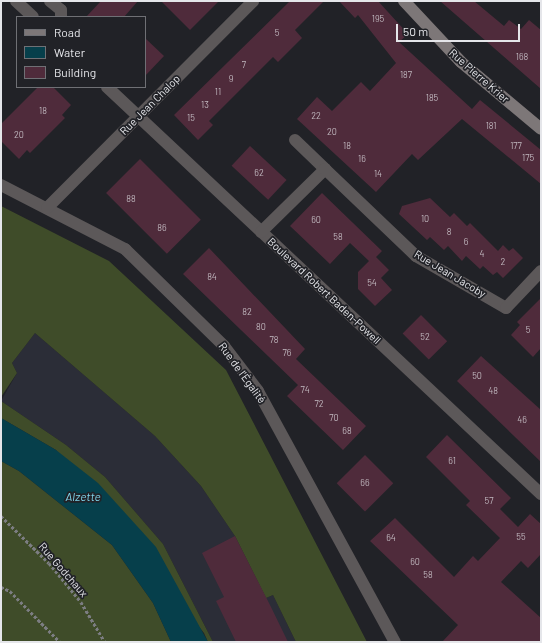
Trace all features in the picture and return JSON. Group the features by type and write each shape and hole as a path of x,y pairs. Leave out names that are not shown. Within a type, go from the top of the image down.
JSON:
{"main road":[{"name":"Rue Pierre Krier","path":"404,1 461,62 541,129"}],"street":[{"path":"16,1 32,16"},
{"path":"50,1 61,10 61,16"},
{"name":"Rue Jean Chalop","path":"46,208 253,1"},
{"name":"Boulevard Robert Baden-Powell","path":"108,88 541,494"},
{"name":"Rue Jean Jacoby","path":"295,140 416,256 506,308 541,271"},
{"path":"261,232 325,169"},
{"name":"Rue de l'Égalité","path":"1,185 125,249 224,346 258,391 395,642"}],"path":[{"name":"Rue Godchaux","path":"1,516 48,563 81,602 105,642"},
{"path":"1,587 10,591 60,642"}],"shaded area":[{"path":"35,333 155,436 201,486 235,536 266,598 273,595 296,642 213,642 163,544 105,477 66,445 1,401 17,373 12,363"}],"green space":[{"path":"1,206 109,261 226,370 367,642 296,642 273,595 266,598 235,536 201,486 155,436 35,333 12,363 17,373 1,397"},
{"path":"1,401 66,445 105,477 163,544 213,642 208,642 204,633 56,450 1,418"},
{"path":"1,461 19,471 112,545 153,603 171,642 1,642"}],"water":[{"name":"Alzette","path":"1,418 56,450 98,483 156,547 208,642 171,642 153,603 112,545 19,471 1,461"}],"building":[{"path":"101,1 138,1 125,16 87,16"},
{"path":"161,1 219,1 190,30"},
{"path":"290,1 324,1 295,30 302,38 278,62 273,57 209,121 213,125 198,140 174,115"},
{"path":"339,1 378,1 408,34 399,42 472,109 480,100 541,150 541,184 462,119 418,160 412,154 376,192 297,119 317,97 332,111 361,82 370,91 396,63 358,15 355,18"},
{"path":"440,1 474,1 504,26 509,20 521,29 529,20 541,30 541,89"},
{"path":"146,39 164,56 146,75"},
{"path":"37,88 54,88 71,105 62,115 65,118 30,153 27,150 19,159 1,141 1,124"},
{"path":"250,146 287,180 268,200 232,166"},
{"path":"140,159 201,220 167,254 106,193"},
{"path":"322,193 382,251 376,257 389,270 381,278 392,290 375,306 358,289 358,272 369,261 350,243 330,264 290,226"},
{"path":"430,198 450,217 454,213 467,226 470,223 498,251 503,245 509,251 513,248 523,258 503,278 497,272 493,275 483,266 480,269 466,256 462,261 448,246 444,250 430,237 427,240 399,214 402,206"},
{"path":"209,248 305,349 296,359 366,426 343,450 287,396 298,385 183,274"},
{"path":"541,298 541,348 533,357 511,335 520,325 517,322"},
{"path":"421,315 447,341 429,360 403,333"},
{"path":"481,356 541,410 541,462 457,381"},
{"path":"447,435 511,498 500,509 518,527 530,514 541,524 541,554 528,568 521,561 501,582 541,618 541,642 442,642 458,625 370,541 395,518 454,577 473,556 478,561 500,538 466,505 470,501 426,457"},
{"path":"365,455 393,483 365,512 337,483"},
{"path":"235,536 288,642 236,642 216,601 224,597 202,553"}]}
